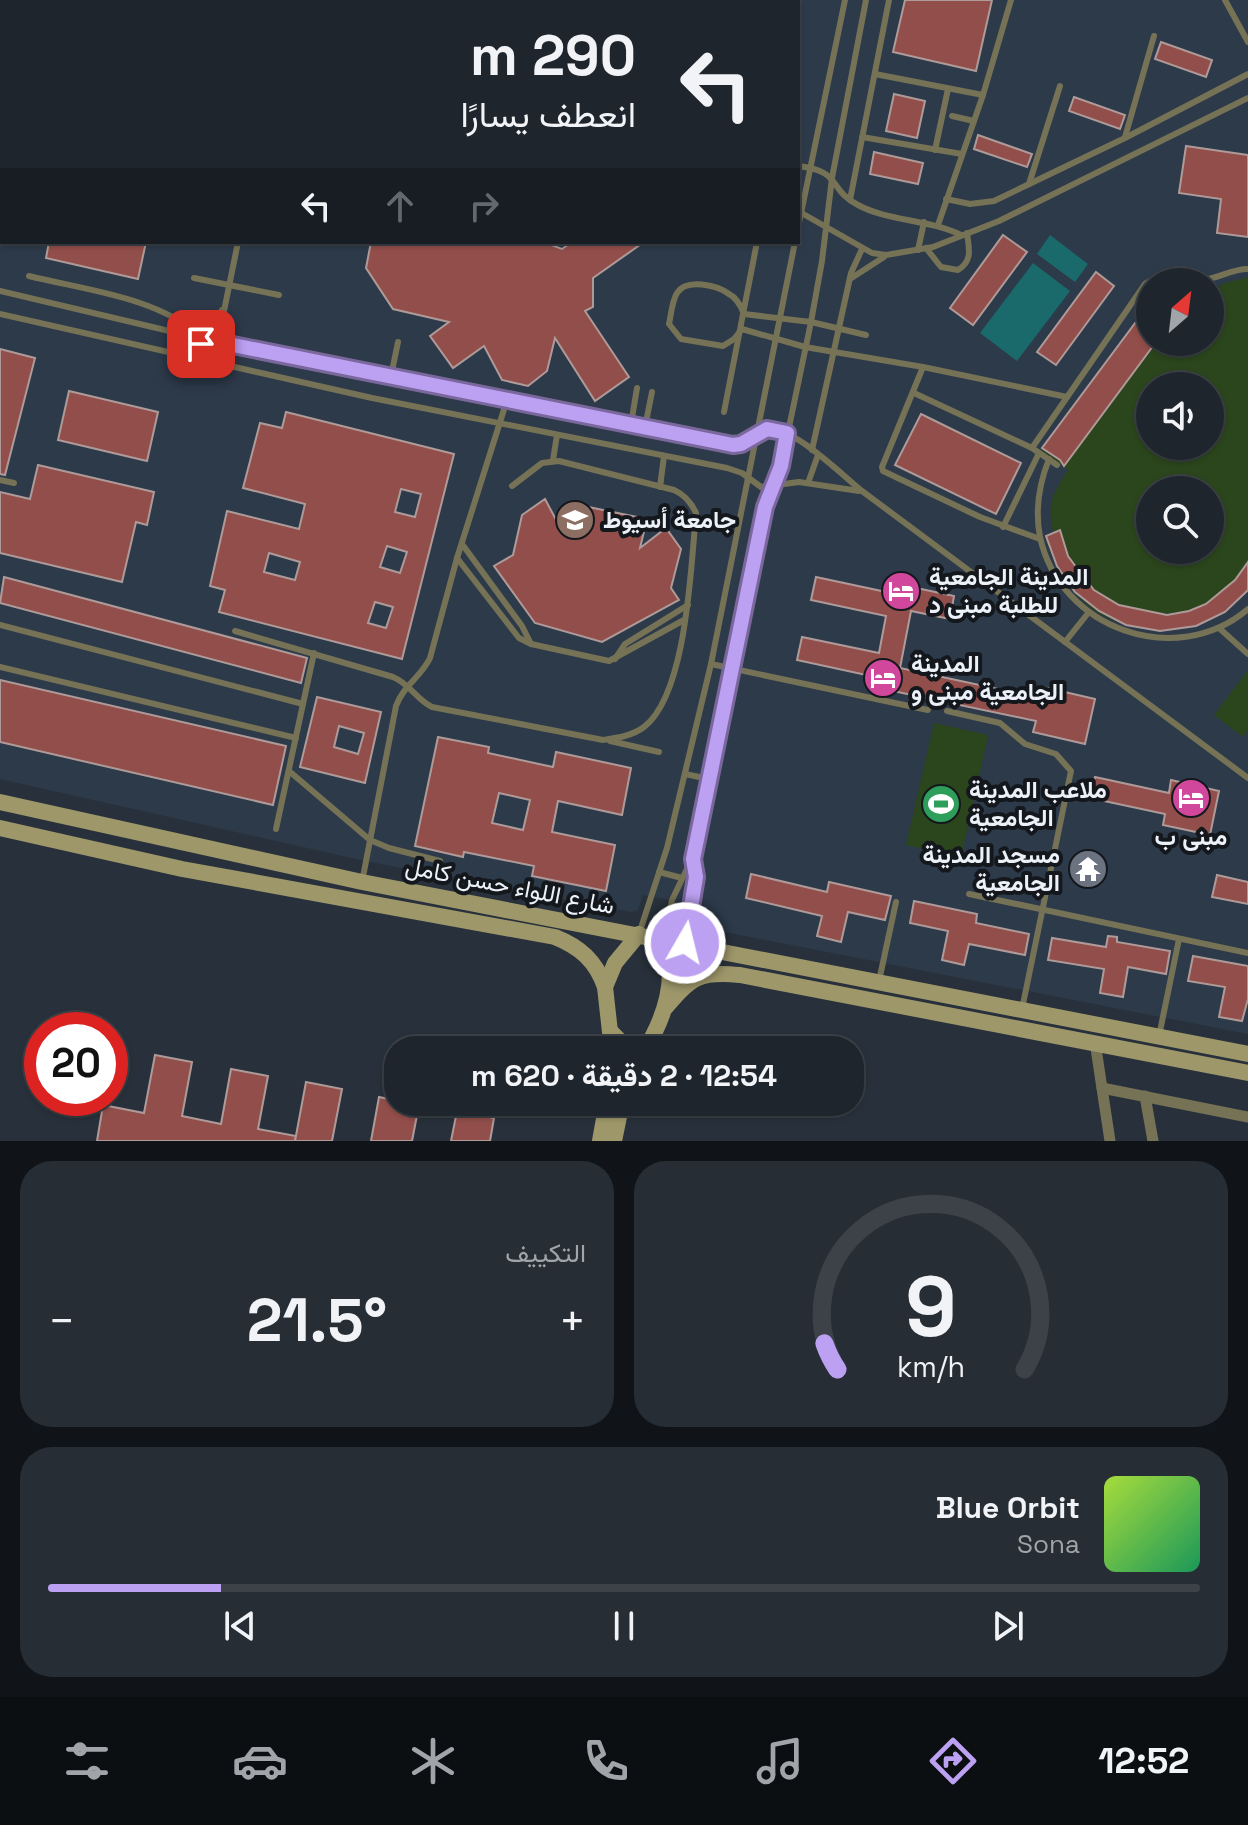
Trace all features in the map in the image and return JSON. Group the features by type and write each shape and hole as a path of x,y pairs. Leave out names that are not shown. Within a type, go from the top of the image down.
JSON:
{"main road":[{"name":"شارع اللواء حسن كامل","path":"0,802 362,882 1248,1054"},
{"name":"شارع اللواء حسن كامل","path":"0,828 182,869 555,937 574,944 587,956 600,973 605,987"},
{"path":"182,869 188,844"},
{"path":"611,1036 605,987 615,963 639,934"},
{"path":"652,1036 666,1007 671,966 665,940"},
{"path":"666,1007 693,979 724,974 1248,1073"},
{"path":"1037,1031 1040,1012"},
{"path":"611,1032 615,1036"},
{"path":"1165,1038 1170,1057"},
{"path":"600,1141 604,1116"},
{"path":"614,1141 619,1116"}],"street":[{"path":"1095,1042 1110,1141"},
{"path":"1102,1088 1248,1117"},
{"path":"1145,1096 1153,1141"}],"lane":[{"path":"845,0 800,212 862,249 886,255 922,249 999,221 1248,98"},
{"path":"665,940 668,913 693,859 772,487 781,466 811,322 832,178 866,0"},
{"path":"850,200 889,0"},
{"path":"938,225 983,95 1011,0"},
{"path":"1225,0 1248,42"},
{"path":"1125,138 1154,36"},
{"path":"875,74 983,95"},
{"path":"946,199 986,203 1125,138 1248,74"},
{"path":"1029,184 1060,86"},
{"path":"935,150 948,89"},
{"path":"952,116 974,121"},
{"path":"862,137 962,154"},
{"path":"800,166 822,170 850,200 871,211 938,225 964,234"},
{"path":"922,249 924,222"},
{"path":"922,249 941,267 958,270 969,257 964,234"},
{"path":"218,365 226,355 224,307 238,244"},
{"path":"724,412 757,244"},
{"path":"639,934 659,872 711,664 795,244"},
{"path":"808,483 850,279 862,249"},
{"path":"850,279 886,255"},
{"path":"1003,527 1036,450 1067,397 1140,290 1151,280 1167,275 1204,280 1248,269"},
{"path":"29,276 160,309 185,323 203,339"},
{"path":"194,278 279,295"},
{"path":"742,329 723,346 681,339 669,324 675,295 693,283 726,291 738,301 744,314"},
{"path":"0,291 203,339 733,445 744,442 758,432 772,429 787,433 1248,778"},
{"path":"201,361 199,349 203,339 224,307"},
{"path":"0,314 218,365 727,468 756,486 808,483 862,491"},
{"path":"744,314 811,322 866,335"},
{"path":"742,329 805,347 923,367 1067,397"},
{"path":"391,376 398,342"},
{"path":"923,367 883,471 1003,527 1041,539"},
{"path":"631,424 637,388"},
{"path":"645,427 652,392"},
{"path":"914,393 1036,450 1057,465"},
{"path":"362,882 396,706 408,684 419,675 430,658 457,558 507,400"},
{"path":"553,460 557,435"},
{"path":"660,487 664,456"},
{"path":"1049,459 1038,498 1041,539 1059,580 1089,612 1114,628 1142,637 1188,638 1219,628 1248,609"},
{"path":"512,486 542,463 553,460 680,493 696,513 688,605 670,689 655,716 631,735 603,740"},
{"path":"0,480 14,483"},
{"path":"462,544 522,626 531,644"},
{"path":"457,558 511,630 531,644 602,661 615,659 685,619"},
{"path":"615,659 625,644 688,605"},
{"path":"1065,642 1089,612"},
{"path":"0,625 303,704"},
{"path":"1219,628 1248,654"},
{"path":"235,631 393,677 408,684 418,698 432,707 659,752"},
{"path":"276,829 314,653"},
{"path":"711,664 928,710"},
{"path":"0,667 296,738"},
{"path":"947,711 1000,723 1025,744 1056,754 1071,771 1022,1009"},
{"path":"289,771 370,840 440,861"},
{"path":"685,774 709,779"},
{"path":"685,943 696,877 693,859"},
{"path":"659,872 682,878"},
{"path":"969,894 1248,953"},
{"path":"879,981 896,902"},
{"path":"1165,1038 1179,939"}],"shaded area":[{"name":"جامعة أسيوط","path":"800,0 1248,0 1248,1034 699,927 695,905 643,895 638,910 631,912 365,861 0,779 0,244 800,244"},
{"path":"1050,235 1088,264 1075,282 1037,254"},
{"path":"1033,263 1070,291 1017,361 980,333"},
{"path":"1248,277 1248,590 1159,631 1117,622 1088,606 1058,568 1045,536 1053,533 1052,500 1068,470 1041,450 1136,322 1136,356 1224,356 1224,284"},
{"path":"1248,670 1248,730 1243,737 1214,715"},
{"path":"934,723 988,735 961,858 906,845"}],"building":[{"path":"905,0 992,0 976,71 893,52"},
{"path":"1161,42 1212,60 1206,77 1155,59"},
{"path":"894,94 925,101 917,138 886,131"},
{"path":"1074,97 1125,115 1120,129 1069,111"},
{"path":"978,135 1032,154 1027,167 974,149"},
{"path":"1186,146 1248,155 1248,237 1217,233 1221,199 1179,193"},
{"path":"874,152 923,163 918,184 870,174"},
{"path":"1003,235 1027,252 973,325 950,308"},
{"path":"49,244 146,244 138,279 46,258"},
{"path":"371,244 548,244 562,249 569,244 641,244 593,278 593,307 585,311 629,377 595,401 555,338 547,371 528,386 502,380 484,346 453,368 430,336 449,322 393,309 366,268"},
{"path":"1096,272 1114,286 1056,365 1037,352"},
{"path":"1136,322 1136,356 1146,356 1064,466 1042,448"},
{"path":"0,349 35,358 5,475 0,474"},
{"path":"69,391 158,412 147,461 58,440"},
{"path":"286,412 454,454 402,659 219,612 225,590 210,586 227,511 299,529 305,504 243,488 260,423 282,428","holes":["401,489 421,494 415,517 395,512","387,546 407,552 400,573 380,567","269,553 300,562 295,580 264,572","375,602 393,607 386,628 368,623"]},
{"path":"921,414 1021,463 996,514 895,465"},
{"path":"38,465 154,492 147,525 136,522 122,582 0,553 0,492 30,499"},
{"path":"545,499 562,531 569,503 647,519 640,548 666,528 681,549 671,588 679,600 602,642 535,623 494,566 513,555 522,515"},
{"path":"1060,530 1068,556 1079,571 1094,590 1119,605 1167,615 1189,611 1206,604 1235,580 1248,562 1248,590 1225,612 1196,626 1160,631 1126,625 1099,611 1075,592 1057,566 1046,536"},
{"path":"4,577 307,658 301,683 0,603"},
{"path":"816,577 891,593 893,583 954,596 950,619 911,611 900,668 1040,698 1043,687 1095,699 1085,744 1033,732 1036,721 869,686 871,676 797,660 802,637 879,653 886,616 811,600"},
{"path":"0,680 286,746 273,805 0,742"},
{"path":"317,697 381,712 365,783 300,767","holes":["339,726 364,733 358,754 334,747"]},
{"path":"438,737 489,747 488,753 553,767 556,752 631,768 622,815 558,801 552,832 615,845 606,891 532,876 534,866 464,852 463,857 415,846","holes":["499,793 530,800 523,830 492,823"]},
{"path":"1095,777 1169,793 1171,780 1219,791 1210,835 1163,825 1165,814 1090,798"},
{"path":"1087,853 1097,857 1101,867 1097,877 1087,881 1077,877 1073,867 1077,857"},
{"path":"751,874 827,892 829,882 891,896 885,920 848,912 841,942 817,936 822,916 746,898"},
{"path":"1217,875 1248,882 1248,904 1212,897"},
{"path":"914,901 977,914 976,923 1029,934 1025,955 969,944 964,965 942,960 948,931 910,923"},
{"path":"1108,936 1117,937 1117,942 1170,951 1166,974 1128,967 1123,997 1100,993 1104,969 1048,960 1052,938 1106,947"},
{"path":"1193,956 1248,966 1248,999 1242,1021 1219,1017 1225,987 1188,981"},
{"path":"155,1055 192,1062 182,1116 221,1124 231,1069 268,1076 258,1129 296,1136 295,1141 97,1141 101,1116 128,1116 128,1110 144,1113"},
{"path":"306,1082 342,1089 332,1141 295,1141"},
{"path":"379,1097 384,1098 384,1116 417,1116 412,1141 371,1141"},
{"path":"456,1116 494,1118 490,1141 451,1141"}],"place":[{"name":"جامعة أسيوط","path":"575,520"},
{"name":"المدينة الجامعية للطلبة مبنى د","path":"901,591"},
{"name":"المدينة الجامعية مبنى و","path":"883,678"},
{"name":"مبنى ب","path":"1191,798"},
{"name":"ملاعب المدينة الجامعية","path":"941,804"},
{"name":"مسجد المدينة الجامعية","path":"1088,869"}],"route":[{"path":"201,344 203,339 733,445 741,444 767,429 787,433 781,466 765,507 702,812 693,859 696,877 685,943"}]}
